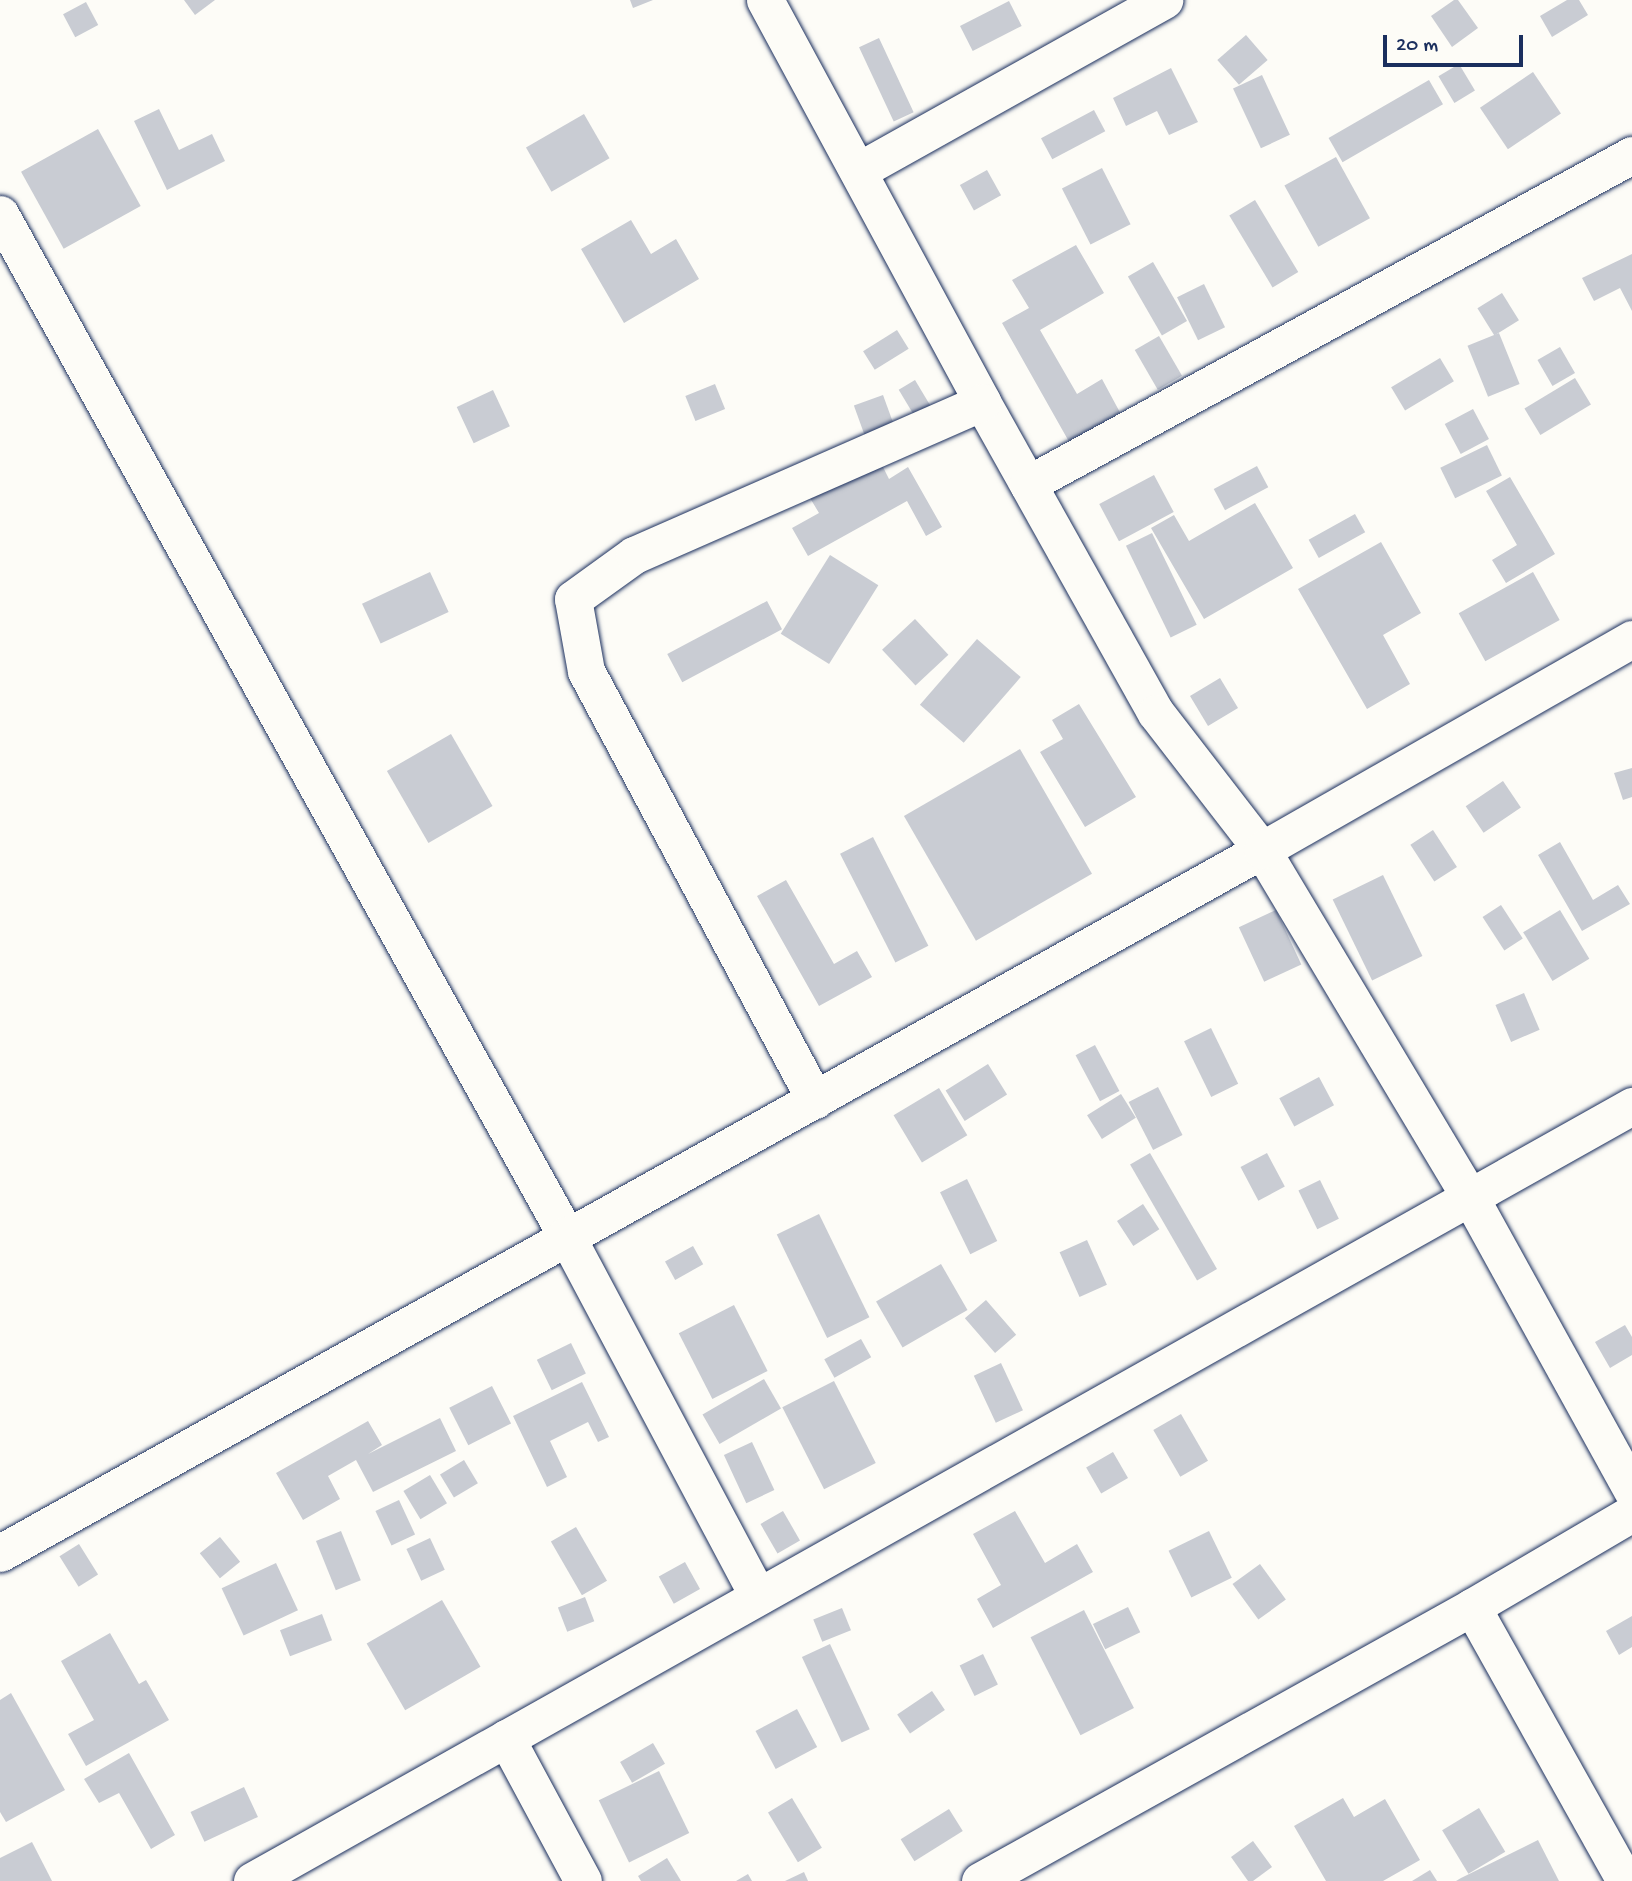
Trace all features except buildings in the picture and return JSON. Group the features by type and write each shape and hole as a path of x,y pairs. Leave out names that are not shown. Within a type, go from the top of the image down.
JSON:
{"street":[{"path":"765,0 982,402 1156,713 1262,850 1470,1197 1632,1491"},
{"path":"858,171 1164,0"},
{"path":"1028,484 1632,155"},
{"path":"0,214 566,1235 758,1596"},
{"path":"815,1100 586,671 573,599 634,555 982,402"},
{"path":"0,1553 566,1235 815,1100 1262,850 1632,639"},
{"path":"252,1881 1632,1106"},
{"path":"980,1881 1472,1607 1632,1513"},
{"path":"1472,1607 1625,1881"},
{"path":"506,1738 583,1881"}]}
